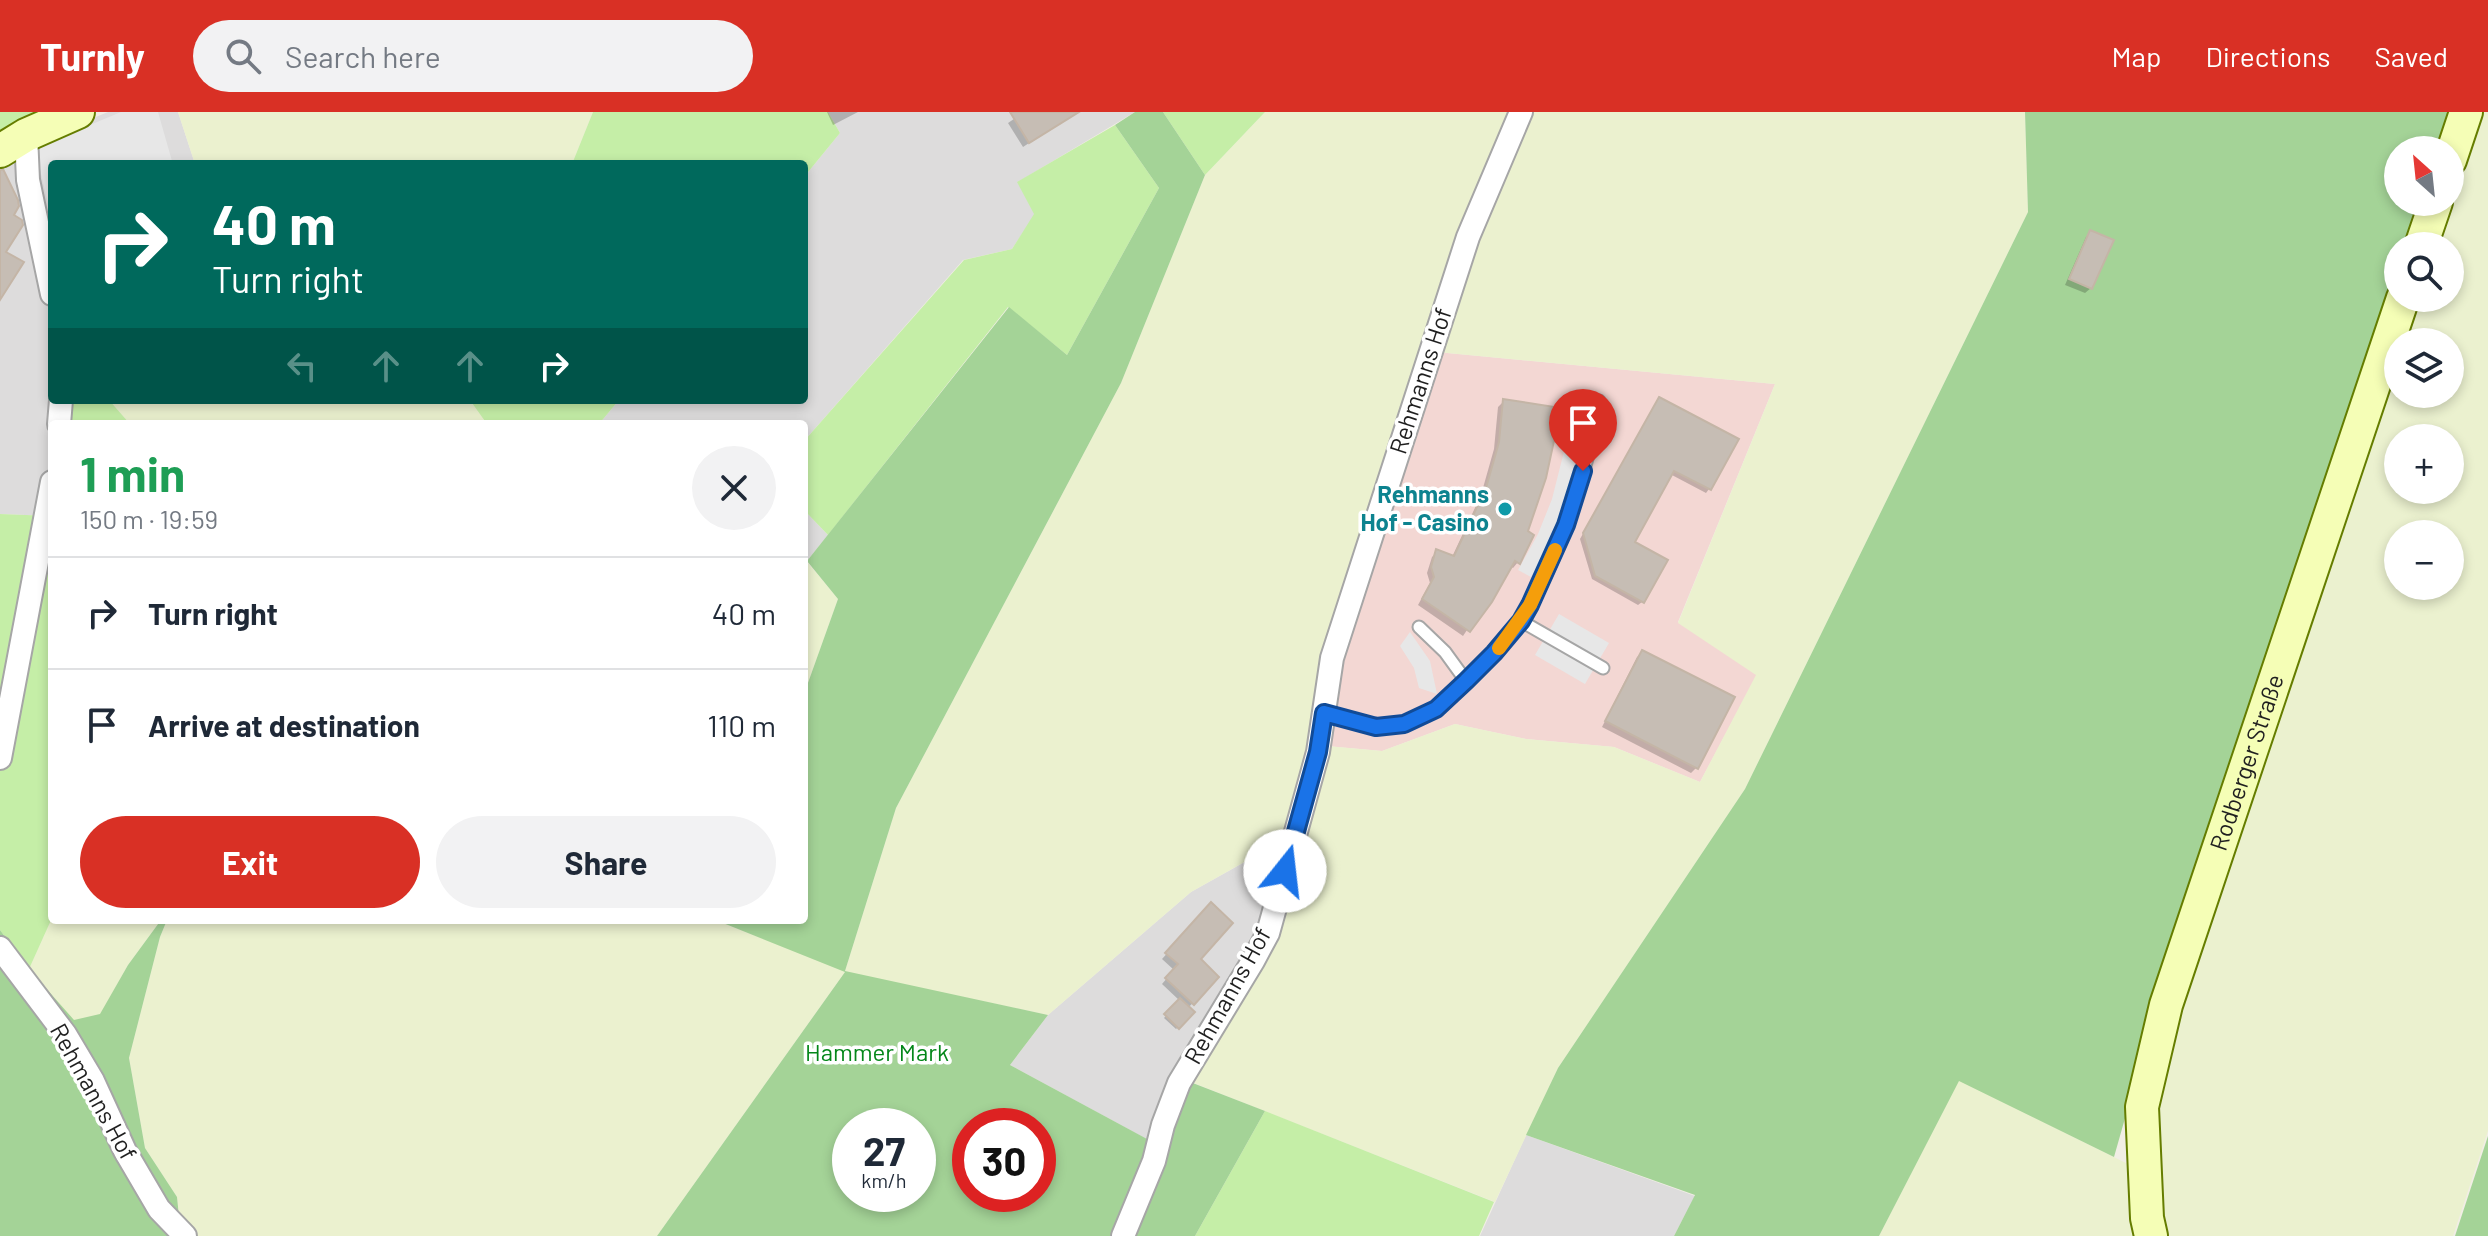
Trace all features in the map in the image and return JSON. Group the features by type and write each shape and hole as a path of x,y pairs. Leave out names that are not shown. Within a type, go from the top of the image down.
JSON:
{"street":[{"path":"48,275 28,180 13,143 78,112"},
{"name":"Rehmanns Hof","path":"1123,1236 1154,1161 1163,1125 1179,1083 1268,933 1318,752 1332,658 1468,237 1521,112"},
{"path":"2458,136 2466,112"},
{"name":"Rodberger Straße","path":"2151,1236 2147,1218 2142,1107 2166,1005 2398,312"},
{"path":"0,758 48,503"},
{"name":"Rehmanns Hof","path":"0,948 65,1034 93,1081 125,1151 159,1209 185,1236"}],"lane":[{"path":"1324,713 1376,727 1404,724 1436,709 1494,653 1521,621 1566,525 1592,444 1599,401"},
{"path":"1521,621 1603,668"},
{"path":"1419,627 1445,652 1466,681"}],"shaded area":[{"path":"108,112 178,112 194,160 48,160 48,404 52,404 52,420 48,420 48,516 0,514 0,163 59,132"},
{"path":"121,112 158,112 172,160 48,160 48,203 35,148"},
{"path":"828,112 1135,112 1018,182 1035,214 1012,249 963,260 808,436 808,420 602,420 616,404 808,404 808,172 840,133"},
{"path":"1437,352 1775,384 1678,622 1757,675 1700,782 1614,747 1526,739 1455,724 1382,751 1326,746 1339,654"},
{"path":"1576,404 1591,407 1574,477 1548,549 1531,577 1518,570 1538,534 1552,499"},
{"path":"808,514 828,535 808,560"},
{"path":"1559,614 1609,643 1585,684 1535,655"},
{"path":"1410,632 1430,661 1437,694 1419,688 1414,668 1400,646"},
{"path":"1284,840 1262,934 1152,1142 1010,1065 1048,1015 1191,892"},
{"path":"1526,1135 1695,1196 1674,1236 1480,1236"}],"green space":[{"path":"0,112 52,112 0,136"},
{"path":"178,112 593,112 574,160 194,160"},
{"path":"593,112 828,112 840,133 808,172 808,160 574,160"},
{"name":"Hammer Mark","path":"1135,112 1163,112 1205,175 1121,383 896,808 845,971 1048,1015 1010,1065 1160,1146 1185,1080 1265,1111 1195,1236 657,1236 845,972 725,924 808,924 808,683 838,599 808,560 1009,307 1067,355 1159,188 1115,125"},
{"path":"1163,112 1265,112 1205,175"},
{"path":"1265,112 2025,112 2028,212 1745,789 1558,1068 1495,1202 1186,1080 1273,934 1298,832 1191,892 1048,1015 845,972 657,1236 190,1236 180,1225 177,1197 145,1148 129,1058 165,924 726,924 845,971 896,808 1121,383 1205,175","holes":["1437,352 1775,384 1678,623 1756,675 1700,782 1614,747 1526,739 1455,724 1382,751 1327,746 1339,654"]},
{"path":"2025,112 2458,112 2449,136 2384,136 2384,216 2420,216 2415,232 2384,232 2386,312 2323,484 2210,819 2114,1157 1959,1081 1879,1236 1674,1236 1695,1195 1526,1135 1558,1068 1745,789 2028,212"},
{"path":"2474,112 2488,112 2488,1131 2453,1236 1879,1236 1959,1080 2148,1174 2150,1099 2384,384 2384,408 2464,408 2464,328 2402,328 2407,312 2464,312 2464,232 2436,232 2443,216 2464,216 2464,142"},
{"path":"1115,125 1159,188 1067,355 1008,307 828,535 808,514 808,436 964,260 1012,249 1034,214 1017,182"},
{"path":"71,404 112,404 126,420 69,420"},
{"path":"112,404 473,404 484,420 126,420"},
{"path":"473,404 616,404 602,420 484,420"},
{"path":"0,514 48,516 49,924 29,969 0,930"},
{"path":"808,563 838,599 808,683"},
{"path":"49,924 158,924 128,965 100,1015 74,1021 29,969"},
{"path":"158,924 165,924 129,1058 145,1148 177,1197 181,1236 0,1236 0,930 74,1020 100,1014 128,965"},
{"path":"1265,1111 1494,1202 1479,1236 1195,1236"},
{"path":"2488,1136 2488,1236 2455,1236"}],"building":[{"path":"1010,112 1079,112 1029,143"},
{"path":"3,169 18,200 19,206 14,215 22,220 23,225 6,252 24,262 0,300 0,170"},
{"path":"2090,230 2114,240 2092,289 2069,279"},
{"path":"1659,397 1739,439 1711,490 1674,471 1635,542 1668,560 1644,603 1595,576 1583,533"},
{"name":"Rehmanns Hof - Casino","path":"1503,399 1561,408 1546,478 1528,531 1534,535 1520,564 1515,561 1492,602 1470,632 1422,599 1434,577 1431,567 1436,549 1454,556 1486,488 1499,442"},
{"path":"1642,650 1735,697 1698,769 1605,721"},
{"path":"1211,902 1233,923 1201,959 1219,977 1194,1005 1165,978 1178,964 1165,953"},
{"path":"1180,998 1195,1012 1179,1029 1164,1014"}],"slow traffic":[{"path":"1499,648 1521,621 1555,550"}],"place":[{"name":"Rehmanns Hof - Casino","path":"1505,509"}],"route":[{"path":"1285,871 1318,752 1324,713 1376,727 1404,724 1436,709 1466,681 1521,621 1530,605 1566,525 1583,471"}]}
